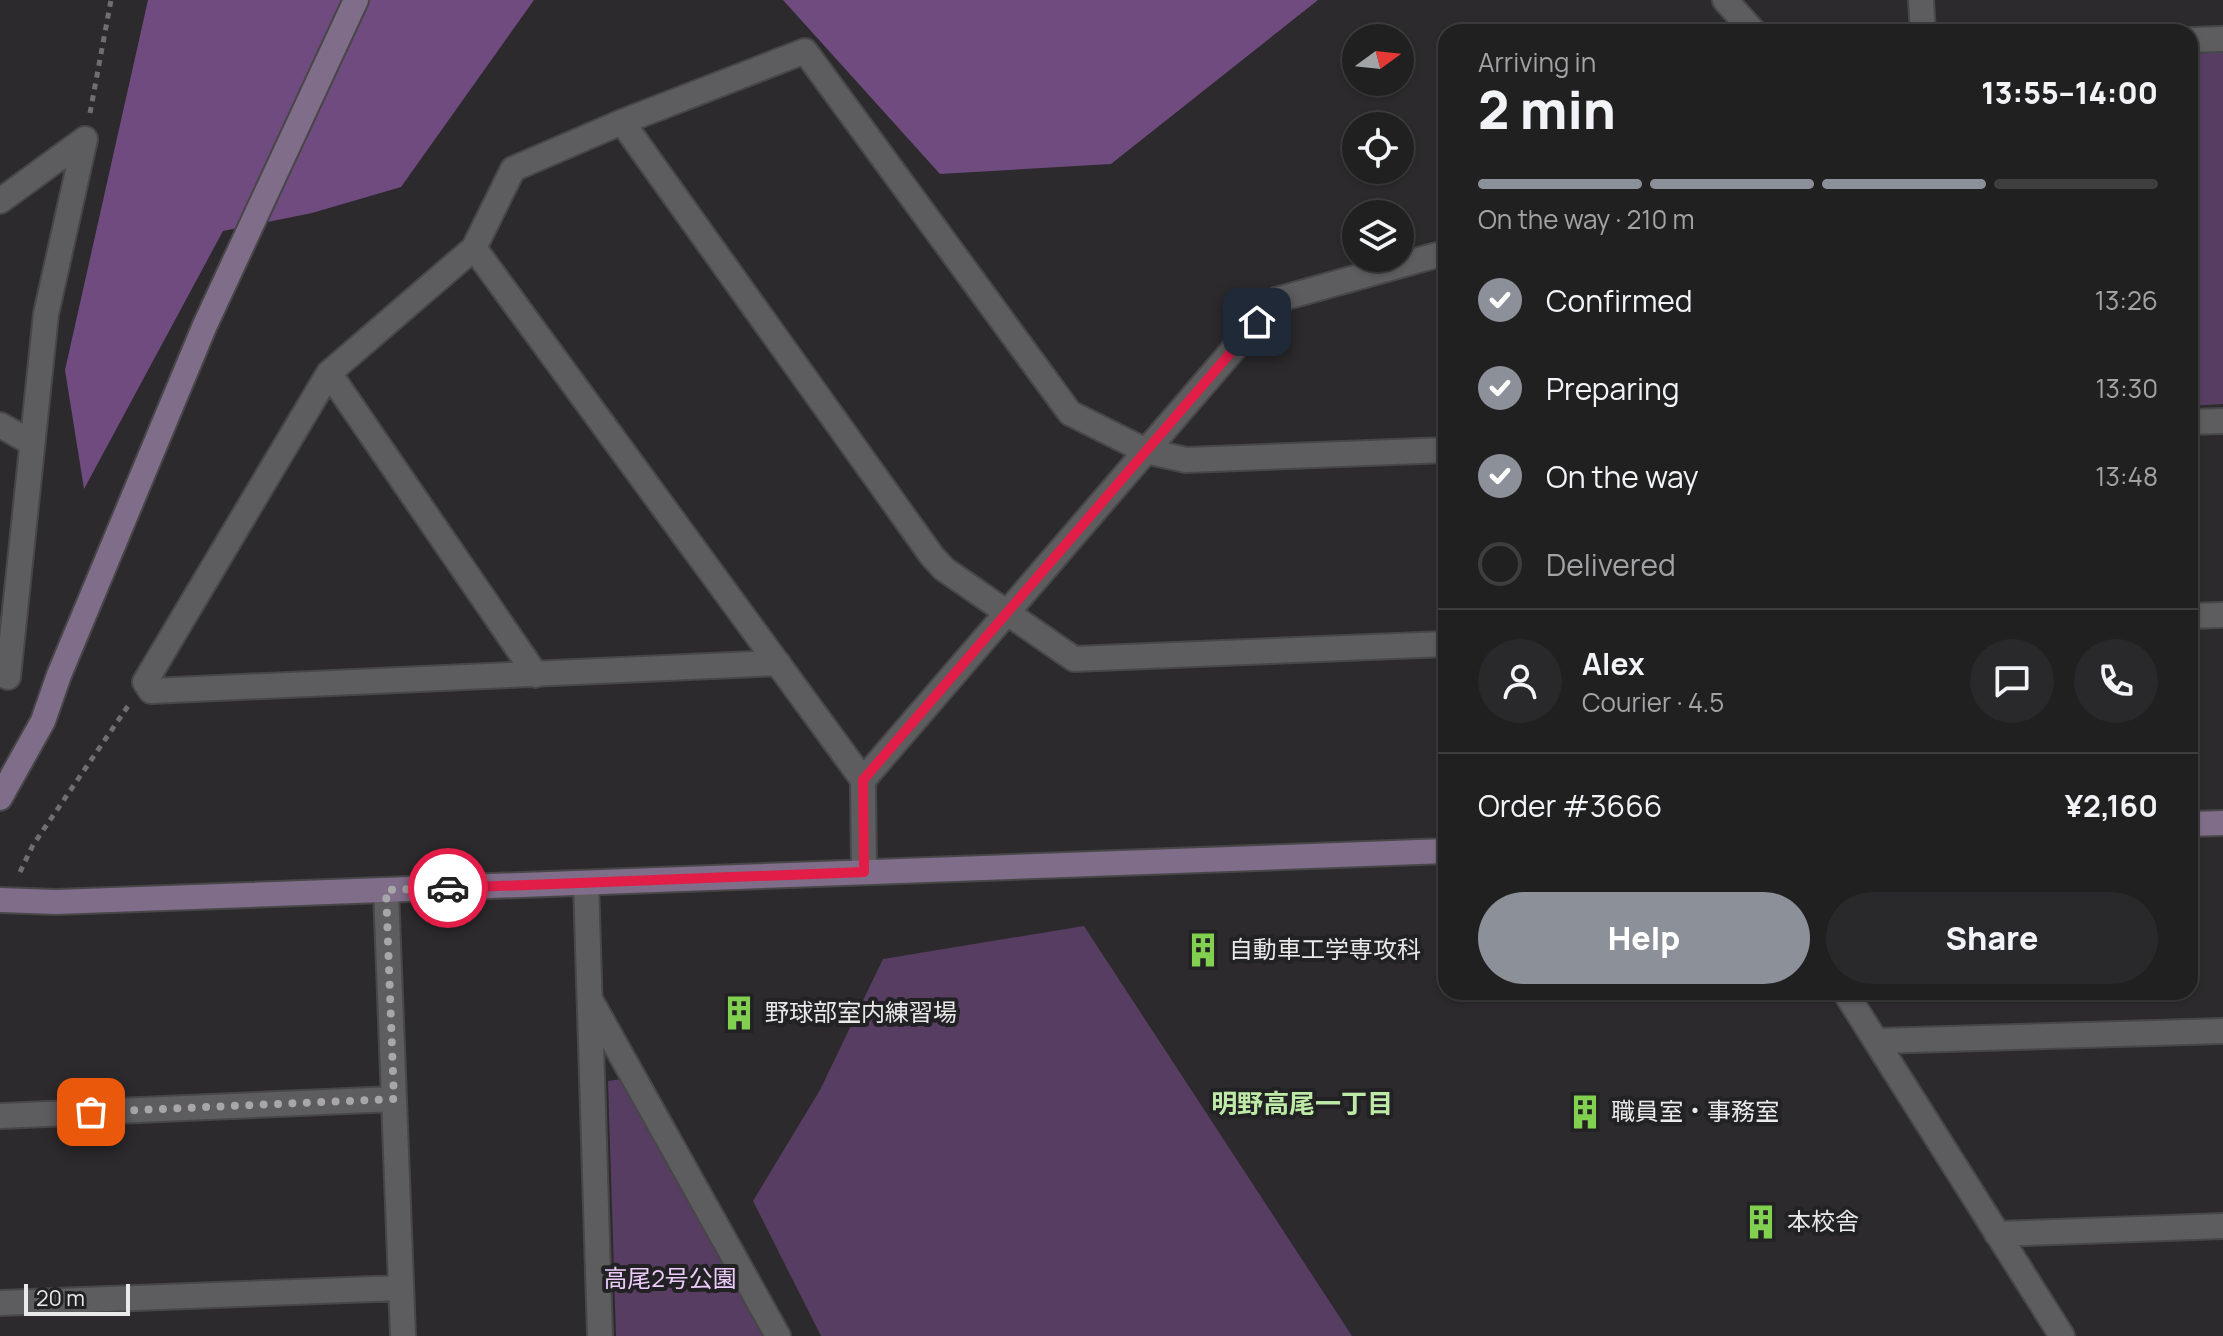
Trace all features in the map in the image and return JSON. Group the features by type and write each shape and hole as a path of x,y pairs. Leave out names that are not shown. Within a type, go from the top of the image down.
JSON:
{"street":[{"path":"0,798 43,721 59,675 205,325 356,0"},
{"path":"1725,0 1747,24"},
{"path":"1921,0 1922,24"},
{"path":"2198,40 2223,39"},
{"path":"778,663 151,691 145,682 329,373 474,248 513,169 622,122 805,51 1070,413 1146,451 1186,460 1438,450"},
{"path":"622,122 932,556 944,569 1074,659 1438,644"},
{"path":"0,201 85,139"},
{"path":"0,673 8,677 46,314 85,139"},
{"path":"474,248 863,780 864,872"},
{"path":"863,780 1276,300 1438,255"},
{"path":"329,373 536,675"},
{"path":"2198,422 2223,421"},
{"path":"0,425 32,443"},
{"path":"2198,616 2223,615"},
{"path":"2198,824 2223,823"},
{"path":"0,900 56,902 1438,851"},
{"path":"586,883 600,1336"},
{"path":"386,890 403,1336"},
{"path":"589,998 778,1336"},
{"path":"1850,1000 2062,1336"},
{"path":"1876,1041 2223,1031"},
{"path":"0,1116 394,1099"},
{"path":"1997,1234 2223,1226"},
{"path":"0,1303 401,1288"}],"path":[{"path":"85,139 111,0"},
{"path":"33,845 126,710"}],"green space":[{"path":"2223,52 2223,404 2198,406 2198,54"},
{"path":"1084,926 1352,1336 821,1336 753,1201 820,1090 883,959"},
{"name":"高尾2号公園","path":"622,1079 765,1336 616,1336 608,1081"}],"shaded area":[{"path":"148,0 534,0 401,187 312,213 223,231 84,489 65,370"},
{"path":"783,0 1318,0 1111,164 940,174"}],"way so far":[{"path":"91,1112 394,1099 386,890 448,888"}],"place":[{"name":"自動車工学専攻科","path":"1203,950"},
{"name":"野球部室内練習場","path":"739,1013"},
{"name":"職員室・事務室","path":"1585,1112"},
{"name":"本校舎","path":"1761,1222"}],"district":[{"name":"明野高尾一丁目","path":"1302,1104"}],"route":[{"path":"448,888 864,872 863,780 1257,322"}]}
